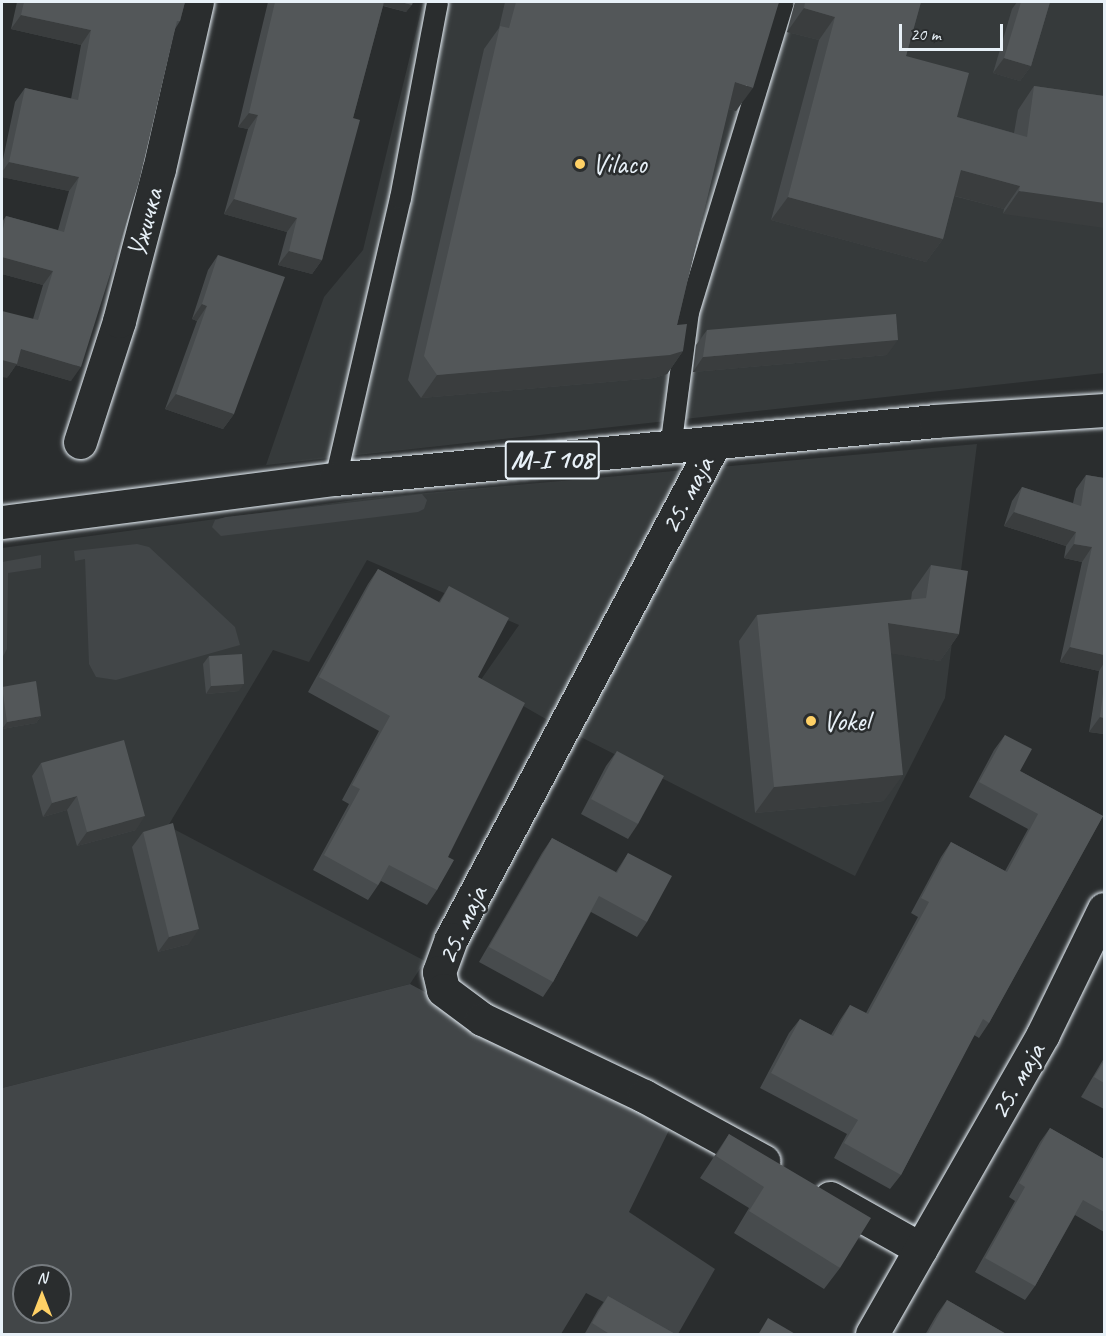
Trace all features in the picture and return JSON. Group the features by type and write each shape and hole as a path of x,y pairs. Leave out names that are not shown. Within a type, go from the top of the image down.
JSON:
{"street":[{"name":"Ужичка","path":"80,441 119,321 148,213 197,2"},
{"name":"M-I 108","path":"2,522 335,479 936,421 1104,410"},
{"name":"25. маја","path":"714,444 451,939 439,968 439,981 456,1003 482,1019 644,1096 921,1249"},
{"name":"25. маја","path":"872,1335 1043,1034 1104,909"}],"lane":[{"path":"335,479 400,198 437,2"},
{"path":"670,448 688,312 783,2"}],"shaded area":[{"path":"423,2 1104,2 1104,373 266,465 324,297 363,250"},
{"path":"977,444 945,698 855,876 551,722 480,681 519,625 367,560 309,662 273,650 168,826 425,961 410,984 2,1088 2,548 369,498"},
{"path":"422,494 427,500 424,509 418,512 221,536 212,527 215,520 226,517"},
{"path":"137,544 149,547 235,627 240,645 116,680 96,677 89,664 85,559 75,561 74,551"},
{"path":"41,555 41,568 8,573 7,649 2,658 2,562"},
{"path":"410,984 672,1124 629,1212 715,1269 678,1334 666,1334 586,1293 561,1334 2,1334 2,1088"}],"building":[{"path":"24,2 185,2 180,21 177,21 139,182 81,367 21,349 17,364 2,360 2,311 38,320 53,271 2,257 2,233 6,216 64,232 79,177 9,162 25,88 78,100 91,30 21,15"},
{"path":"275,2 384,2 353,118 360,120 322,260 289,251 297,218 234,199 258,115 249,113"},
{"path":"516,2 779,2 753,88 735,82 677,325 687,324 683,351 670,355 437,375 424,356 500,26 509,28"},
{"path":"805,2 921,2 906,56 969,73 957,117 1027,137 1034,86 1104,96 1104,203 1019,191 1020,186 961,170 943,239 788,197 835,17 804,8"},
{"path":"1021,2 1050,2 1031,66 1004,58"},
{"path":"218,255 285,277 234,414 176,394 207,306 202,304"},
{"path":"896,314 898,340 703,357 707,330"},
{"path":"1086,475 1104,478 1104,655 1070,647 1092,547 1074,544 1076,532 1014,512 1022,487 1081,506"},
{"name":"Vokel","path":"931,565 968,571 959,634 888,623 903,775 774,787 757,615 926,598"},
{"path":"378,569 440,603 449,586 509,618 478,677 525,703 448,857 454,860 437,890 389,865 378,885 324,855 360,789 352,785 390,716 319,677"},
{"path":"242,654 244,684 211,686 209,656"},
{"path":"36,681 41,716 7,722 2,687"},
{"path":"1104,686 1104,718 1100,717"},
{"path":"1005,735 1032,749 1020,771 1103,816 989,1023 983,1019 901,1175 844,1143 858,1120 771,1073 800,1019 833,1036 850,1005 868,1014 929,902 921,898 951,842 1007,872 1038,814 979,782"},
{"path":"124,740 145,816 87,832 77,796 52,803 41,763"},
{"path":"617,751 664,776 638,824 591,799"},
{"path":"173,823 199,929 169,937 143,832"},
{"path":"552,838 617,873 628,853 672,876 647,922 599,896 553,982 489,947"},
{"path":"1104,1061 1104,1083 1094,1077"},
{"path":"1050,1128 1104,1159 1104,1212 1083,1200 1035,1286 985,1258 1025,1187 1019,1183"},
{"path":"729,1134 871,1218 840,1268 749,1211 764,1187 716,1156"},
{"path":"608,1296 677,1335 611,1335 592,1323"},
{"path":"947,1300 1008,1335 927,1335"},
{"path":"768,1318 797,1335 758,1335"}],"place":[{"name":"Vilaco","path":"580,164"},
{"name":"Vokel","path":"811,721"}]}
